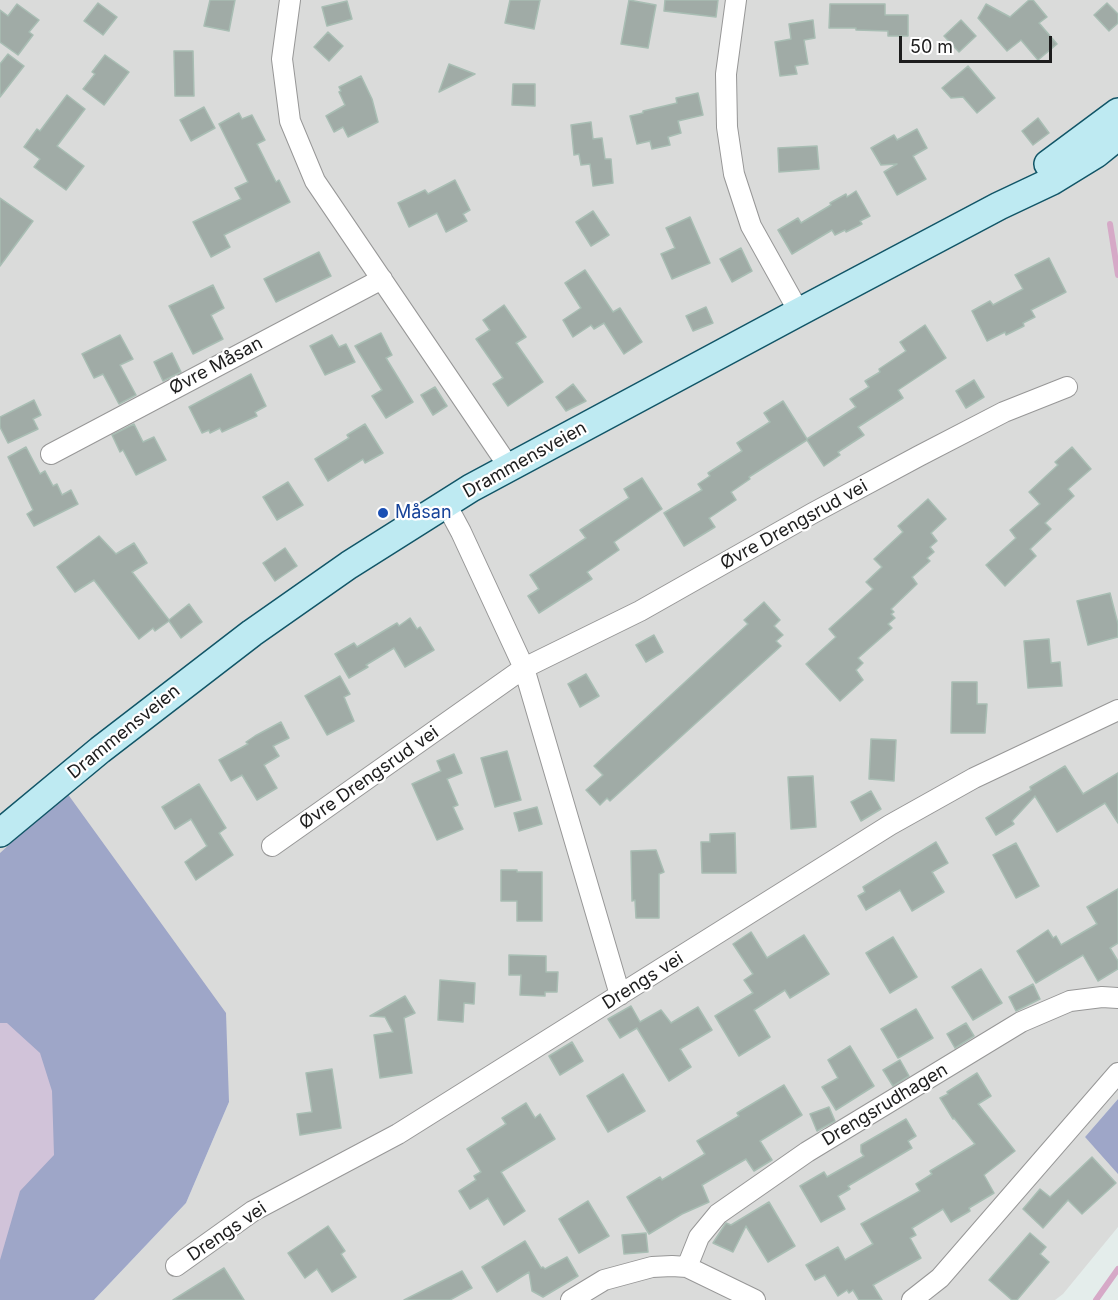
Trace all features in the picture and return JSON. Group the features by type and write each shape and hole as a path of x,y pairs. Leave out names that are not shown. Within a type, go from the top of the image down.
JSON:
{"main road":[{"name":"Drammensveien","path":"0,833 109,743 252,633 349,565 509,467 999,206 1039,171 1115,130"}],"street":[{"path":"290,0 282,59 290,121 315,180 509,467"},
{"path":"736,0 726,74 727,127 734,174 751,226 799,312"},
{"name":"Øvre Måsan","path":"51,454 382,279"},
{"name":"Øvre Drengsrud vei","path":"272,846 524,668 640,611 928,451 1004,412 1067,387"},
{"path":"446,504 524,668 620,995"},
{"name":"Drengs vei","path":"176,1266 253,1211 399,1134 890,825 974,778 1118,710"},
{"name":"Drengsrudhagen","path":"687,1267 699,1237 718,1214 807,1152 1021,1022 1070,1001 1102,997 1118,998"},
{"path":"912,1300 940,1278 1118,1073"},
{"path":"571,1300 604,1280 652,1267 687,1267 755,1300"}],"shaded area":[{"path":"0,0 1118,0 1118,1099 1085,1137 1118,1166 1118,1227 1063,1294 1055,1300 94,1300 186,1203 229,1102 0,853"},
{"path":"67,793 226,1013 229,1102 186,1203 94,1300 0,1300 0,853"},
{"path":"0,1023 7,1023 40,1053 52,1091 54,1155 20,1191 0,1260"},
{"path":"1118,1099 1118,1174 1085,1137"}],"building":[{"path":"210,0 235,0 229,31 204,26"},
{"path":"510,0 540,0 534,29 505,23"},
{"path":"629,0 656,5 648,48 621,44"},
{"path":"665,0 718,0 716,17 664,11"},
{"path":"1029,0 1033,0 1047,17 1039,23 1057,44 1038,60 1021,40 1007,51 978,18 986,4 1010,17"},
{"path":"347,1 352,19 327,26 322,7"},
{"path":"98,3 117,17 103,35 84,21"},
{"path":"1107,3 1118,14 1118,23 1109,31 1094,15"},
{"path":"17,4 39,20 29,32 33,35 18,55 0,42 0,10 8,16"},
{"path":"830,4 885,4 885,15 908,15 908,36 888,36 888,31 829,28"},
{"path":"813,20 815,38 804,40 808,64 795,66 797,74 780,76 775,42 791,39 789,24"},
{"path":"961,20 976,36 959,52 944,36"},
{"path":"328,32 343,46 329,61 314,47"},
{"path":"174,51 193,51 194,96 175,96"},
{"path":"8,54 24,66 0,97 0,64"},
{"path":"105,55 129,72 104,105 83,89 95,74 92,72"},
{"path":"449,64 475,74 439,92"},
{"path":"968,66 995,98 977,113 963,97 951,98 942,88"},
{"path":"361,76 372,99 378,122 348,137 343,127 334,132 326,116 345,105 339,87"},
{"path":"513,84 535,84 535,106 512,105"},
{"path":"698,93 703,115 678,121 681,133 668,137 670,145 652,149 650,141 637,144 630,116 677,103 676,98"},
{"path":"67,95 85,109 57,146 84,166 66,190 34,167 40,159 24,147 37,129 40,131"},
{"path":"204,107 215,128 191,141 180,120"},
{"path":"239,113 242,119 252,115 265,140 257,144 276,182 279,180 290,202 224,235 230,247 211,257 193,222 241,199 235,188 248,182 219,124"},
{"path":"1038,118 1049,133 1033,145 1022,131"},
{"path":"591,122 593,139 602,138 605,159 611,159 613,183 593,186 590,164 581,165 579,154 574,155 571,125"},
{"path":"917,129 927,148 913,156 926,179 897,195 884,172 897,164 881,165 871,148 894,135 897,140"},
{"path":"817,146 819,169 779,172 778,148"},
{"path":"455,180 470,210 463,214 467,221 446,232 437,213 409,227 398,203 425,190 428,194"},
{"path":"856,191 870,216 860,221 862,224 835,235 832,230 792,254 778,230 798,218 801,223 831,205 830,203"},
{"path":"0,198 33,221 0,266"},
{"path":"593,211 609,235 591,246 576,222"},
{"path":"690,217 710,263 672,279 661,254 675,248 666,228"},
{"path":"741,248 752,271 732,282 720,259"},
{"path":"319,252 331,276 276,302 264,279"},
{"path":"1049,258 1066,292 1031,310 1035,317 1023,323 1024,326 987,341 972,311 990,301 993,305 1023,289 1015,275"},
{"path":"585,270 613,312 620,308 642,342 624,354 604,323 594,329 591,325 573,337 563,320 581,308 565,283"},
{"path":"213,285 224,308 211,315 223,339 193,354 169,306"},
{"path":"504,305 526,337 516,343 543,382 508,406 493,384 503,378 476,339 490,330 483,320"},
{"path":"706,307 713,323 693,331 686,316"},
{"path":"925,325 946,358 898,390 903,398 858,427 864,435 838,452 840,455 824,466 807,440 749,477 750,479 731,492 736,500 709,518 715,527 684,546 664,513 702,490 698,484 710,476 708,473 742,451 737,443 770,422 764,413 783,401 807,439 856,407 850,399 869,387 865,381 906,351 900,342"},
{"path":"381,333 392,355 386,358 413,402 386,418 372,396 382,390 355,346"},
{"path":"120,335 133,359 120,365 136,395 119,404 103,374 94,378 82,354"},
{"path":"332,335 339,347 346,344 355,362 325,375 310,346"},
{"path":"172,353 181,372 163,381 154,362"},
{"path":"251,374 266,406 255,412 257,416 222,432 220,428 210,433 209,430 202,433 189,407"},
{"path":"974,380 984,397 966,408 956,391"},
{"path":"573,384 586,401 566,411 556,397"},
{"path":"435,387 447,406 433,415 421,395"},
{"path":"34,400 41,415 33,419 38,429 8,443 0,427 0,417"},
{"path":"134,424 143,442 154,437 166,460 136,475 123,450 120,452 112,435"},
{"path":"365,424 383,453 365,463 363,459 328,481 315,459 349,438 347,435"},
{"path":"26,447 40,474 45,471 53,486 57,484 62,495 71,490 78,504 34,526 27,514 33,510 8,457"},
{"path":"1072,447 1091,469 1068,489 1074,496 1045,523 1051,529 1030,549 1036,556 1005,586 986,565 1016,538 1010,530 1040,504 1029,492 1058,465 1055,462"},
{"path":"642,478 662,509 614,542 619,550 587,572 592,579 539,613 528,596 539,589 530,575 586,538 580,530 629,498 624,489"},
{"path":"288,482 303,505 277,520 263,497"},
{"path":"928,499 946,519 931,533 937,541 930,547 934,552 927,558 930,561 912,577 917,584 891,609 894,612 891,614 895,618 888,624 892,628 858,658 863,663 856,670 863,680 840,701 806,664 836,637 829,629 873,589 866,582 882,567 874,559 903,532 898,526"},
{"path":"99,536 116,554 134,543 147,563 132,572 169,620 189,604 202,622 181,638 169,621 155,631 153,628 139,639 94,580 75,592 57,567"},
{"path":"285,548 297,566 275,581 263,563"},
{"path":"1110,593 1118,624 1118,637 1088,645 1077,601"},
{"path":"764,602 780,620 774,626 783,635 776,641 781,646 610,801 607,798 600,805 586,790 603,775 594,766 748,624 744,620"},
{"path":"410,618 417,629 420,627 434,650 405,667 394,648 349,678 335,654 354,643 357,647 397,623 399,626"},
{"path":"654,635 663,652 646,662 636,645"},
{"path":"1049,639 1051,663 1060,662 1062,686 1028,688 1024,641"},
{"path":"586,674 599,696 580,707 568,684"},
{"path":"340,676 350,694 344,697 354,721 327,735 305,696"},
{"path":"952,682 977,682 977,704 987,704 985,733 951,733"},
{"path":"281,722 289,738 273,746 279,756 264,765 277,788 257,800 242,775 231,781 219,760"},
{"path":"871,739 896,740 894,781 869,779"},
{"path":"507,751 521,800 495,807 481,758"},
{"path":"454,754 462,773 447,779 458,805 453,807 463,829 437,840 412,784 441,771 437,761"},
{"path":"1065,766 1083,794 1118,773 1118,823 1105,803 1057,832 1035,796 1012,821 1014,824 996,835 986,818"},
{"path":"813,776 816,827 791,829 788,777"},
{"path":"199,784 226,828 219,833 233,855 196,880 185,862 207,846 191,819 175,829 162,807"},
{"path":"871,791 881,809 861,821 851,802"},
{"path":"537,807 542,824 519,831 514,813"},
{"path":"735,833 736,873 702,873 701,842 710,842 710,834"},
{"path":"936,842 948,863 932,872 944,892 912,911 900,890 866,910 858,896 865,892 863,887"},
{"path":"1016,843 1039,886 1016,898 993,855"},
{"path":"656,850 664,872 659,874 659,918 636,918 635,900 632,901 631,851"},
{"path":"501,870 542,872 542,921 517,921 517,901 501,901"},
{"path":"1118,889 1118,943 1110,948 1118,961 1118,969 1098,981 1083,955 1036,983 1017,951 1048,930 1053,938 1056,936 1061,945 1097,924 1087,907"},
{"path":"751,932 767,958 804,935 829,974 790,998 785,990 754,1010 770,1037 739,1056 715,1016 753,993 744,980 753,974 733,944"},
{"path":"893,937 917,977 890,993 866,953"},
{"path":"509,955 546,956 546,972 558,972 557,992 545,992 545,996 520,995 521,975 509,975"},
{"path":"981,969 1002,1003 973,1020 952,987"},
{"path":"440,980 475,983 474,1004 464,1003 463,1022 438,1020"},
{"path":"1033,984 1040,999 1016,1011 1009,997"},
{"path":"405,996 415,1013 404,1018 412,1073 380,1078 374,1035 393,1032 385,1017 370,1016"},
{"path":"631,1006 640,1022 661,1010 671,1023 698,1007 712,1030 680,1049 691,1067 669,1081 637,1028 620,1038 608,1019"},
{"path":"916,1009 933,1038 898,1058 881,1029"},
{"path":"966,1023 974,1036 955,1048 947,1034"},
{"path":"572,1042 583,1061 560,1075 549,1056"},
{"path":"850,1046 874,1086 836,1110 822,1087 838,1078 828,1060"},
{"path":"900,1060 909,1076 893,1086 883,1070"},
{"path":"332,1069 341,1128 300,1135 297,1114 312,1112 306,1073"},
{"path":"977,1073 991,1096 978,1104 1015,1151 984,1175 994,1193 951,1222 943,1209 912,1228 916,1235 910,1238 921,1258 873,1285 882,1300 859,1300 853,1290 849,1293 847,1290 838,1296 825,1275 815,1280 806,1265 838,1247 845,1260 873,1244 861,1224 920,1191 916,1184 932,1174 930,1171 975,1144 953,1119 940,1098"},
{"path":"623,1074 645,1111 608,1132 587,1096"},
{"path":"784,1085 802,1115 760,1141 772,1160 754,1171 746,1159 702,1185 709,1202 682,1214 649,1234 627,1197 660,1177 662,1180 705,1154 697,1141 739,1116 737,1113"},
{"path":"526,1103 535,1118 540,1114 555,1139 501,1172 525,1211 504,1225 488,1198 470,1209 459,1191 476,1180 474,1176 481,1172 467,1149 506,1124 502,1118"},
{"path":"829,1107 835,1121 817,1131 810,1114"},
{"path":"906,1119 916,1136 908,1141 912,1148 848,1186 850,1189 838,1196 845,1209 821,1222 800,1186 824,1172 827,1177 864,1156 861,1152 861,1145"},
{"path":"1092,1157 1116,1183 1082,1214 1068,1200 1043,1228 1023,1209 1040,1189 1050,1197"},
{"path":"588,1201 609,1236 579,1253 559,1219"},
{"path":"769,1202 795,1246 768,1262 746,1226 733,1252 713,1243 726,1223 731,1225"},
{"path":"328,1226 345,1251 341,1254 356,1277 332,1292 317,1269 305,1278 288,1253"},
{"path":"646,1233 648,1252 624,1254 622,1235"},
{"path":"1030,1233 1046,1247 1040,1254 1049,1262 1017,1300 1012,1300 989,1280"},
{"path":"525,1241 541,1268 545,1269 567,1257 578,1276 543,1297 532,1291 529,1272 497,1292 482,1267"},
{"path":"224,1268 244,1300 173,1300"},
{"path":"462,1271 472,1288 450,1300 404,1300"}],"waterway":[{"path":"1110,224 1118,275"},
{"path":"1096,1300 1118,1269"}],"place":[{"name":"Måsan","path":"383,513"}]}
